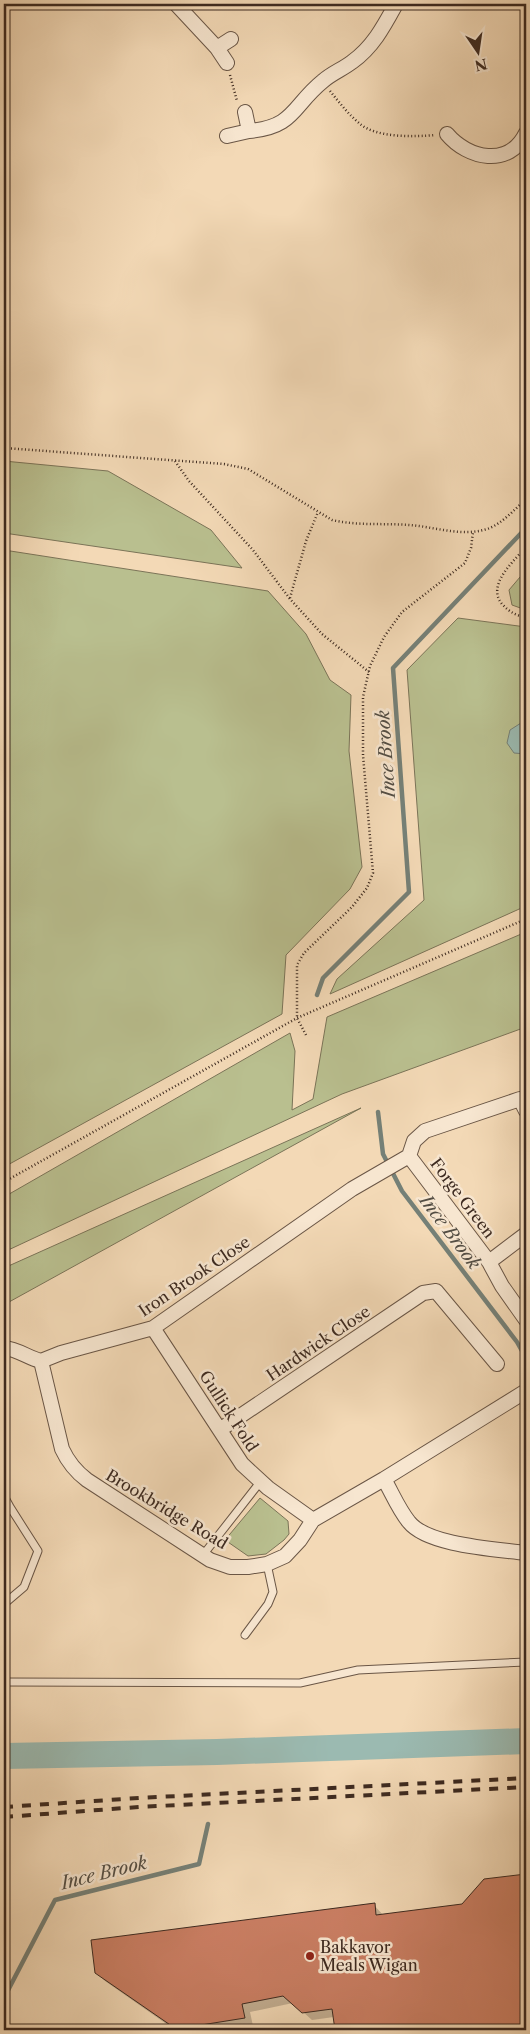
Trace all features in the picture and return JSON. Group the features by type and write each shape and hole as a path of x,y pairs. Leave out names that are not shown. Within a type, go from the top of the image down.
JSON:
{"street":[{"path":"176,4 217,48 227,63"},
{"path":"227,136 249,130 266,129 287,120 321,82 355,60 372,45 396,4"},
{"path":"217,48 231,39"},
{"path":"245,112 249,130"},
{"path":"446,132 458,146 476,154 495,157 511,151 518,145 526,133"},
{"name":"Forge Green","path":"524,1101 425,1131 414,1141 407,1157 489,1262 502,1286 526,1320"},
{"name":"Iron Brook Close","path":"41,1361 61,1353 153,1328 352,1189 407,1157"},
{"name":"Forge Green","path":"489,1262 526,1234"},
{"name":"Hardwick Close","path":"221,1429 423,1293 436,1291 497,1364"},
{"name":"Gullick Fold","path":"153,1328 221,1429 242,1464 261,1481 313,1520"},
{"path":"4,1348 19,1351 34,1360 41,1361"},
{"name":"Brookbridge Road","path":"41,1361 62,1448 76,1472 203,1556 230,1567 266,1564 285,1556 300,1540 313,1520 384,1480 525,1392"},
{"path":"384,1480 410,1524 431,1538 482,1548 526,1553"}],"lane":[{"path":"203,1556 261,1481"},
{"path":"4,1496 38,1551 24,1587 4,1604"},
{"path":"4,1513 10,1507"},
{"path":"245,1635 268,1604 273,1592 266,1564"},
{"path":"4,1682 300,1683 358,1670 526,1662"}],"path":[{"path":"227,63 238,102 245,112"},
{"path":"321,82 364,127 377,132 410,137 446,132"},
{"path":"4,448 224,464 248,469 332,520 347,524 410,525 473,532 488,529 503,520 526,498"},
{"path":"175,461 189,481 253,550 290,598 322,634 369,672"},
{"path":"290,598 306,541 318,512"},
{"path":"306,1035 297,1018 297,965 304,953 352,907 367,888 373,873 363,755 363,697 369,672 384,637 402,612 465,563 471,548 473,532"},
{"path":"526,547 509,566 501,579 497,591 498,600 507,610 526,618"},
{"path":"4,1182 297,1018 526,919"}],"green space":[{"path":"4,461 108,471 211,530 242,568 4,533"},
{"path":"4,550 268,591 306,634 330,680 351,695 349,751 362,867 350,889 286,955 282,1014 4,1167"},
{"path":"526,570 524,585 526,586 526,610 512,605 509,590"},
{"path":"458,618 526,627 526,906 330,994 337,979 424,900 407,670"},
{"path":"526,932 526,1027 342,1094 4,1252 4,1197 290,1033 295,1051 292,1110 313,1099 327,1017"},
{"path":"361,1108 9,1302 4,1306 4,1268"},
{"path":"260,1498 288,1521 289,1534 266,1554 248,1556 225,1540"}],"water":[{"path":"521,723 526,724 526,754 514,753 507,743 510,730"}],"building":[{"name":"Bakkavor Meals Wigan","path":"526,1874 526,2030 335,2030 332,2009 302,2013 283,1996 242,2004 245,2018 176,2029 95,1973 91,1940 375,1903 376,1915 462,1904 484,1879"}],"waterway":[{"name":"Ince Brook","path":"317,995 323,978 409,892 393,668 526,528"},
{"name":"Ince Brook","path":"378,1112 383,1154 402,1191 517,1342 526,1358"},
{"path":"4,1756 217,1752 526,1741"},
{"name":"Ince Brook","path":"4,1998 55,1900 199,1864 208,1824"}],"railway":[{"path":"4,1807 526,1778"},
{"path":"4,1817 139,1807 526,1787"}],"place":[{"name":"Bakkavor Meals Wigan","path":"310,1956"}]}
